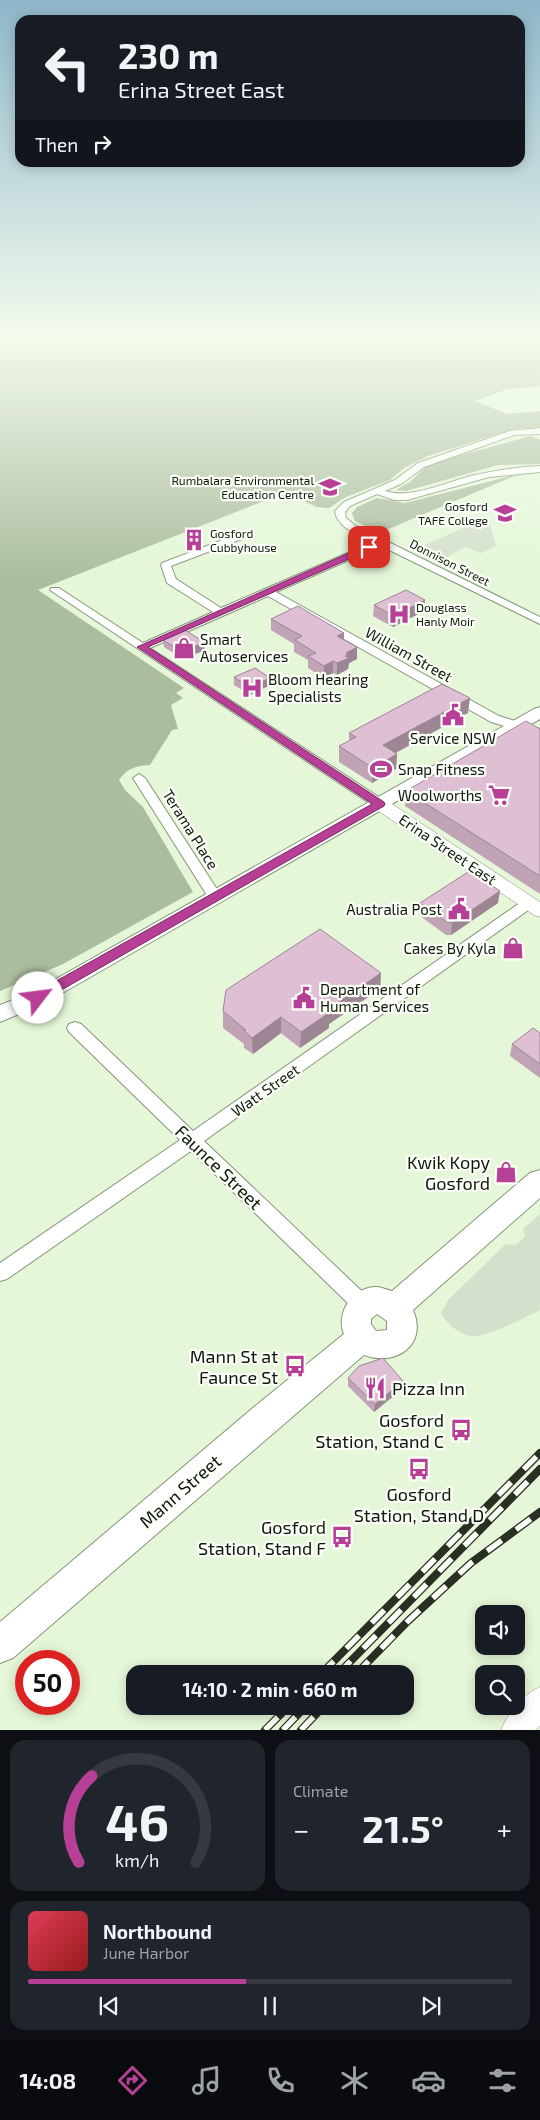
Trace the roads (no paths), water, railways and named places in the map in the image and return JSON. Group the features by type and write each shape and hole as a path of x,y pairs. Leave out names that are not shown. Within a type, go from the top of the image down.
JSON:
{"main road":[{"path":"0,1014 38,998 540,712"},
{"path":"395,1307 540,1180"},
{"path":"376,1300 395,1307 403,1319 404,1327 398,1339 384,1345 376,1345 362,1322 376,1300"},
{"name":"Mann Street","path":"0,1645 272,1412 362,1322"}],"street":[{"path":"377,491 398,482 421,464 513,433 540,431"},
{"path":"377,491 394,497 407,497 498,472 515,469 540,469"},
{"name":"Donnison Street","path":"377,491 347,504 339,514 346,523 540,621"},
{"path":"220,612 170,581 166,565 244,535"},
{"path":"142,647 381,542"},
{"name":"Erina Street East","path":"55,590 534,907"},
{"name":"William Street","path":"267,591 495,719 540,733"},
{"name":"Terama Place","path":"139,778 215,897"},
{"name":"Watt Street","path":"0,1273 534,907"},
{"name":"Faunce Street","path":"75,1028 192,1141 362,1322"},
{"path":"516,1730 540,1702"}],"railway":[{"path":"330,1665 540,1453"},
{"path":"347,1665 540,1469"},
{"path":"365,1665 408,1621 471,1563 540,1512"},
{"path":"265,1730 280,1715"},
{"path":"283,1730 297,1715"},
{"path":"301,1730 315,1715"}],"place":[{"name":"Rumbalara Environmental Education Centre","path":"330,487"},
{"name":"Gosford TAFE College","path":"505,513"},
{"name":"Gosford Cubbyhouse","path":"194,540"},
{"name":"Douglass Hanly Moir","path":"399,614"},
{"name":"Smart Autoservices","path":"184,648"},
{"name":"Bloom Hearing Specialists","path":"252,688"},
{"name":"Service NSW","path":"453,715"},
{"name":"Snap Fitness","path":"381,769"},
{"name":"Woolworths","path":"499,795"},
{"name":"Australia Post","path":"459,909"},
{"name":"Cakes By Kyla","path":"513,948"},
{"name":"Department of Human Services","path":"304,998"},
{"name":"Kwik Kopy Gosford","path":"506,1172"},
{"name":"Mann St at Faunce St","path":"295,1366"},
{"name":"Pizza Inn","path":"375,1388"},
{"name":"Gosford Station, Stand C","path":"461,1430"},
{"name":"Gosford Station, Stand D","path":"419,1469"},
{"name":"Gosford Station, Stand F","path":"342,1537"}]}
